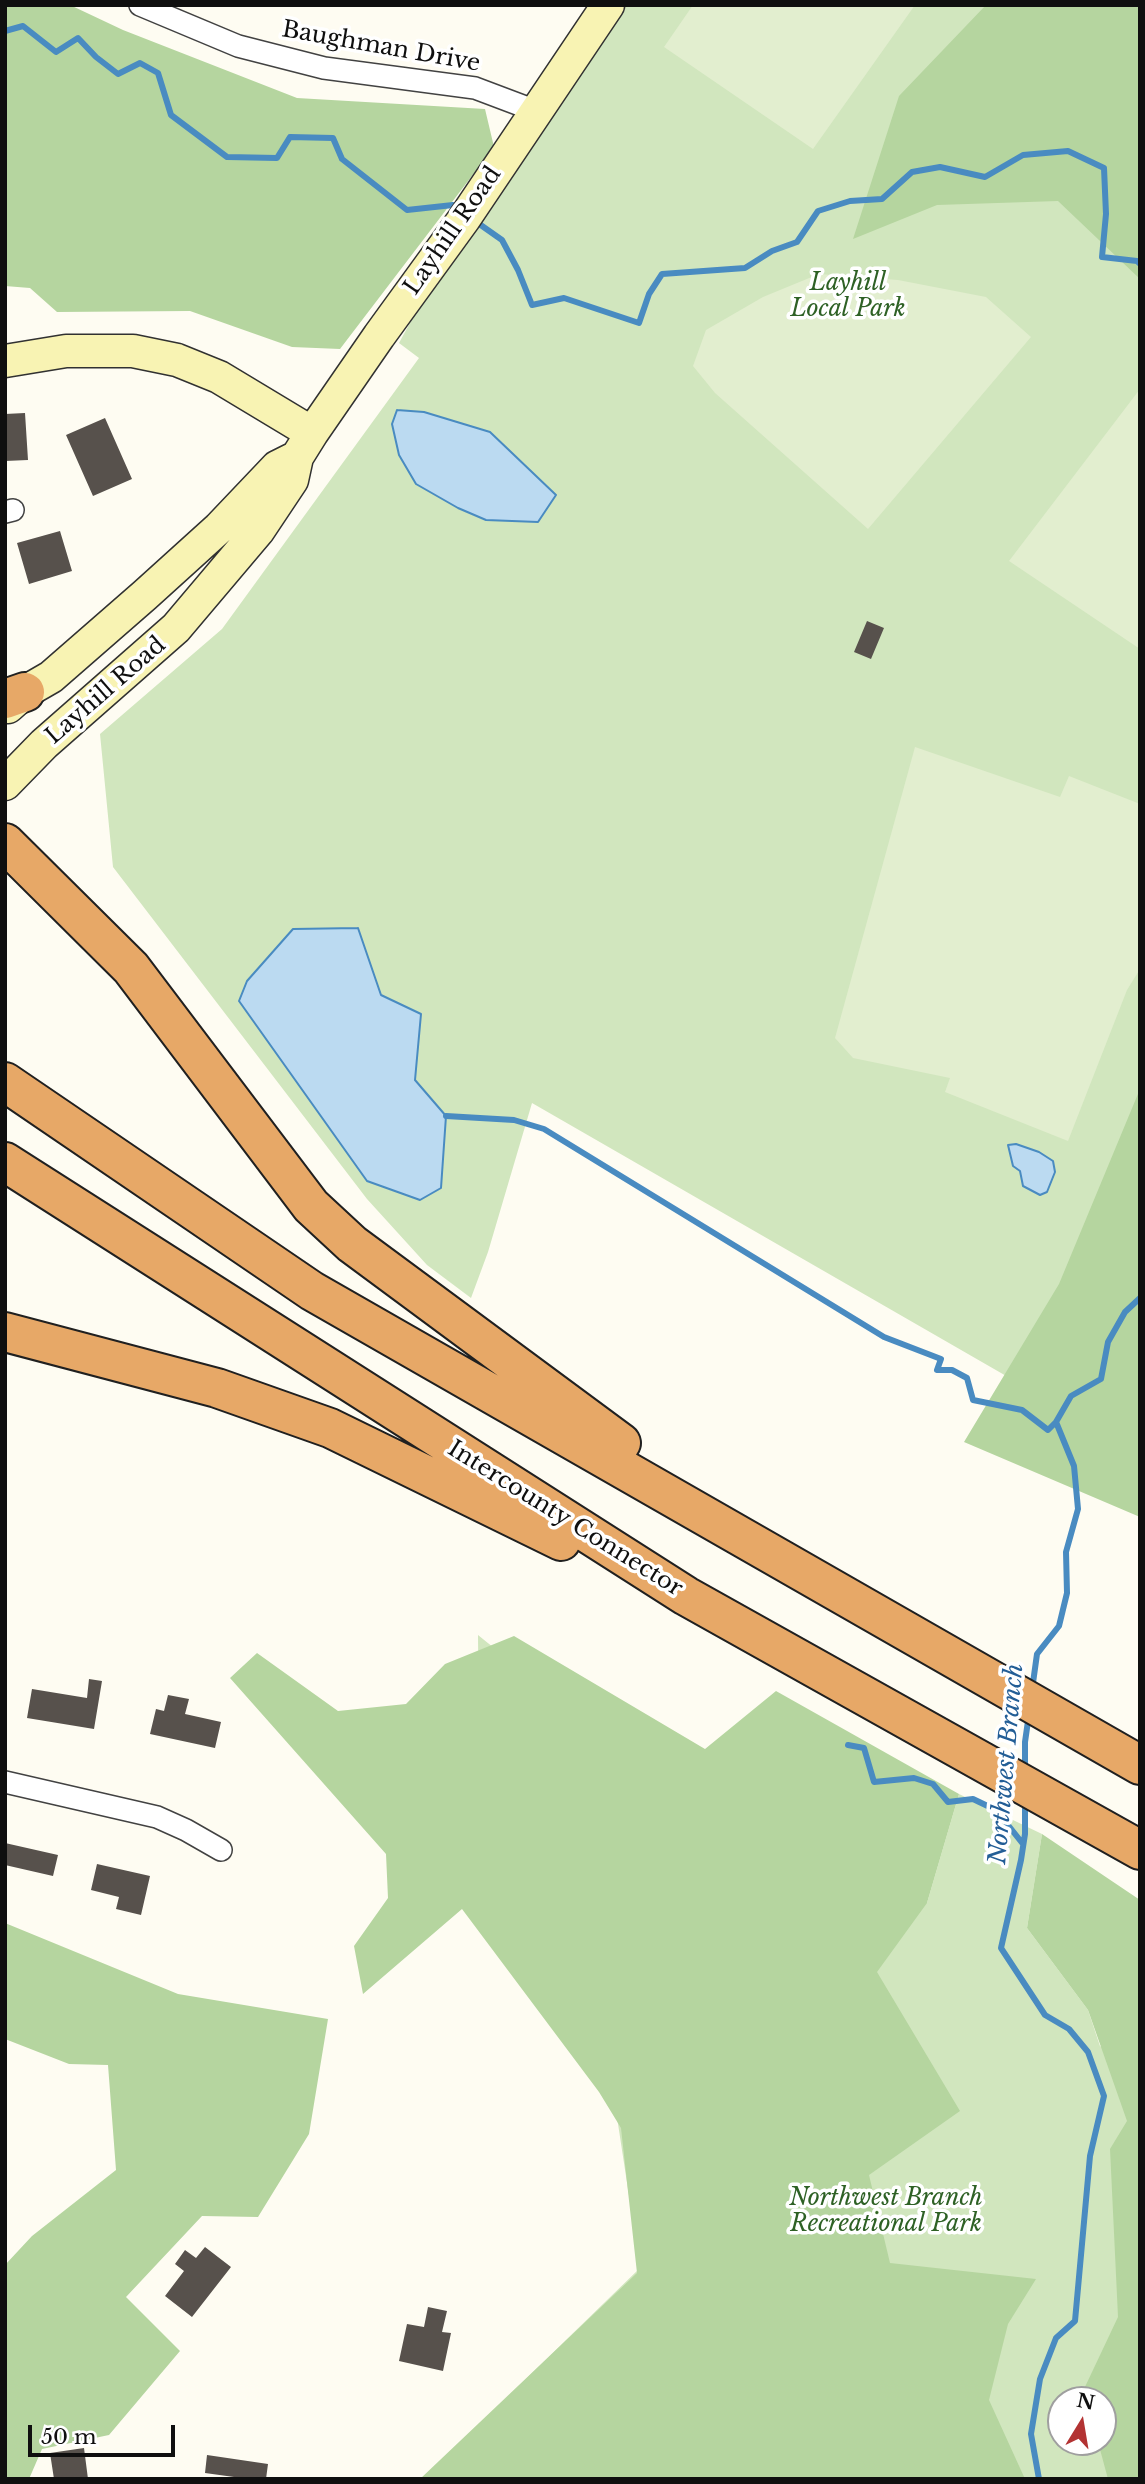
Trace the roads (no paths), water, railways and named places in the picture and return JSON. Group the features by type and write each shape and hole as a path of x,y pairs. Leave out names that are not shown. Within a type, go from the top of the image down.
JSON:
{"highway":[{"path":"5,843 131,968 311,1206 352,1244 764,1549"},
{"path":"5,1082 312,1291 1140,1765"},
{"name":"Intercounty Connector","path":"5,1162 686,1596 1140,1850"},
{"path":"5,1332 217,1388 330,1428 554,1538 686,1596"}],"main road":[{"name":"Layhill Road","path":"5,785 44,744 176,628 258,531 292,480 305,445 379,336 464,219 608,5"},
{"path":"5,361 66,351 133,351 177,360 219,377 305,445"},
{"name":"Layhill Road","path":"12,700 51,677 219,528 277,467 305,445"}],"street":[{"name":"Baughman Drive","path":"140,5 238,46 324,68 475,88 536,111"},
{"path":"5,1782 157,1817 221,1850"}],"water":[{"path":"397,410 424,412 490,432 556,495 538,522 486,520 458,508 416,484 399,455 392,424"},
{"path":"358,928 381,995 421,1014 415,1080 446,1116 441,1188 420,1200 367,1181 239,1001 247,981 293,929"},
{"path":"1016,1144 1039,1152 1053,1161 1055,1172 1047,1192 1040,1195 1023,1186 1020,1171 1013,1166 1008,1145"}],"waterway":[{"path":"5,31 23,26 56,52 78,38 118,74 140,63 158,73 171,115 227,157 277,158 290,137 333,138 342,159 407,210 453,205 460,211"},
{"path":"475,221 502,240 532,305 564,298 639,323 649,294 662,274 745,268 772,251 797,242 818,211 850,201 882,199 912,172 940,167 985,177 1023,155 1068,151 1104,168 1106,214 1102,257 1137,261 1140,264"},
{"path":"446,1116 514,1120 544,1129 884,1337 941,1359 937,1370 952,1370 967,1378 973,1400 1022,1410 1048,1430 1056,1422"},
{"name":"Northwest Branch","path":"1032,1690 1037,1654 1059,1626 1067,1593 1066,1552 1078,1509 1074,1466 1056,1422 1071,1396 1101,1379 1108,1342 1125,1312 1140,1298"},
{"name":"Northwest Branch","path":"1025,1770 1029,1714"},
{"path":"848,1745 864,1748 874,1782 914,1778 933,1784 948,1802 973,1799 996,1810 1023,1844"},
{"name":"Northwest Branch","path":"1025,1802 1025,1834 1021,1860 1001,1948 1045,2015 1069,2029 1088,2052 1104,2096 1090,2156 1075,2321 1056,2338 1040,2379 1031,2434 1039,2479"}],"park label":[{"name":"Layhill Local Park","path":"848,297"},
{"name":"Northwest Branch Recreational Park","path":"886,2212"}]}
